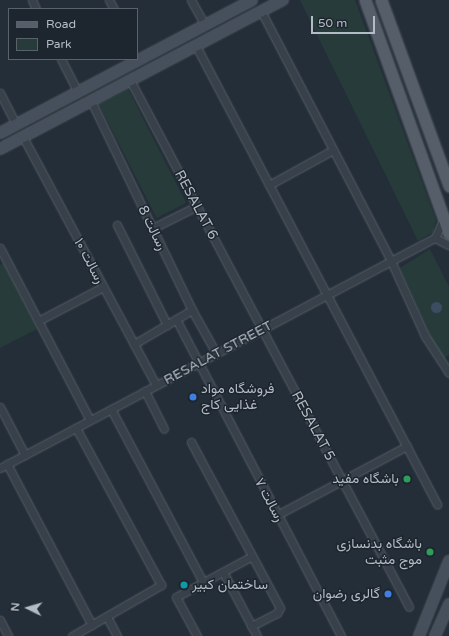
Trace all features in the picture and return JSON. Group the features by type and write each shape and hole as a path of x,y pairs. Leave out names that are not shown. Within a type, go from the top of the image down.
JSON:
{"main road":[{"path":"365,0 449,233"},
{"path":"381,0 449,186"}],"street":[{"path":"191,0 204,25"},
{"path":"139,56 166,45 252,0"},
{"path":"0,149 283,0"},
{"path":"261,11 391,261 425,336 449,373"},
{"path":"166,45 173,58"},
{"path":"196,46 328,294 437,504"},
{"path":"62,60 78,92"},
{"path":"0,133 78,92 132,60"},
{"name":"RESALAT 6","path":"130,80 261,330"},
{"path":"0,93 16,125"},
{"name":"رسالت 8","path":"91,101 192,310 216,353"},
{"name":"رسالت ۱۰","path":"23,137 156,385"},
{"path":"269,184 333,150"},
{"path":"153,228 197,206"},
{"path":"444,218 435,238 449,245"},
{"path":"117,225 167,324"},
{"name":"RESALAT STREET","path":"0,468 435,238"},
{"path":"0,248 90,420"},
{"path":"38,321 103,288"},
{"path":"134,344 192,310"},
{"name":"رسالت ۷","path":"176,319 341,636"},
{"name":"RESALAT 5","path":"261,330 409,607"},
{"path":"146,391 164,429"},
{"path":"0,407 25,455"},
{"path":"111,409 203,582"},
{"path":"72,636 161,585 76,428"},
{"path":"191,442 280,608 278,613 251,626"},
{"path":"277,515 407,446"},
{"path":"7,464 92,625"},
{"path":"197,636 176,597 252,556"},
{"path":"419,636 449,561"},
{"path":"223,572 257,636"},
{"path":"435,636 449,604"},
{"path":"107,617 117,636"},
{"path":"0,620 8,636"}],"green space":[{"path":"300,0 355,0 436,220 433,232 418,241"},
{"path":"128,89 186,203 157,218 99,104"},
{"path":"430,249 449,287 449,355 441,359 400,268"},
{"path":"3,263 37,329 0,348 0,265"}],"water":[{"path":"436,301 440,303 442,307 440,311 436,313 432,311 430,307 432,303"}],"place":[{"name":"فروشگاه مواد غذایی کاج","path":"193,397"},
{"name":"باشگاه مفید","path":"407,479"},
{"name":"باشگاه بدنسازی موج مثبت","path":"430,552"},
{"name":"ساختمان کبیر","path":"184,585"},
{"name":"گالری رضوان","path":"388,594"}]}
